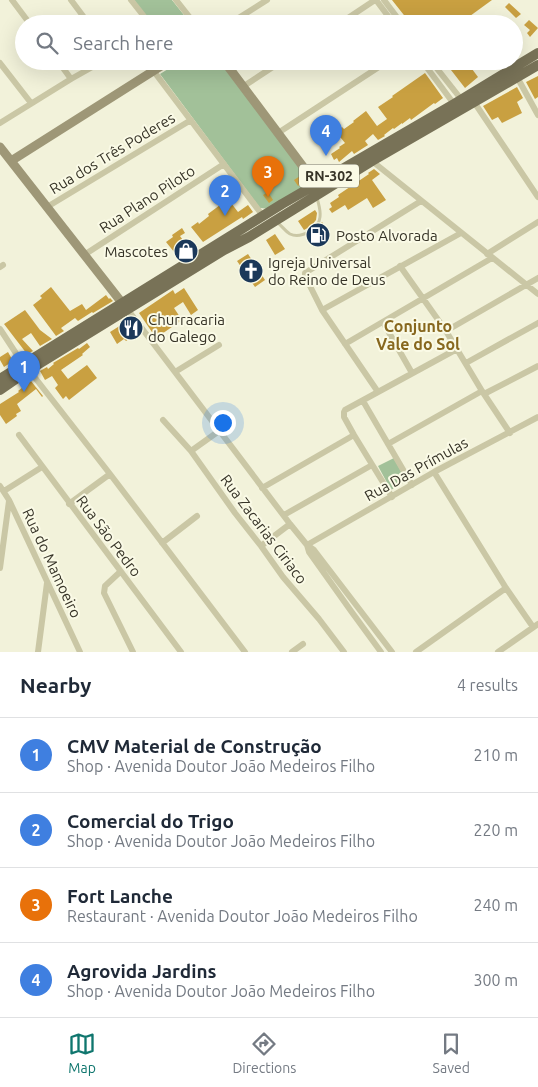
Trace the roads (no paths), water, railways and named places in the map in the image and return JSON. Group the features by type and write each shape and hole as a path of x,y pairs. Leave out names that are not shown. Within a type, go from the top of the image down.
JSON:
{"main road":[{"name":"RN-302","path":"523,62 538,53"},
{"name":"RN-302","path":"125,306 249,237 372,161 538,65"},
{"path":"231,70 316,184 316,191 299,202 288,213"},
{"name":"RN-302","path":"0,379 26,367 125,306 262,216 510,70"},
{"path":"11,161 153,71"},
{"path":"0,147 125,306"},
{"path":"249,237 246,230 259,222 262,216"},
{"name":"RN-302","path":"0,390 26,367"}],"street":[{"path":"12,0 23,15"},
{"path":"70,0 81,15"},
{"path":"131,0 143,15"},
{"path":"176,0 188,15"},
{"path":"243,15 266,0"},
{"path":"352,15 375,0 387,15"},
{"path":"384,0 395,15"},
{"path":"0,63 31,104"},
{"path":"64,70 71,79"},
{"path":"0,123 87,70"},
{"path":"244,86 268,70"},
{"path":"278,133 374,70"},
{"path":"430,70 458,101"},
{"path":"437,70 458,101"},
{"path":"153,71 262,216"},
{"path":"517,77 538,115"},
{"path":"474,102 538,197"},
{"name":"Rua dos Três Poderes","path":"47,207 191,120"},
{"path":"372,161 538,294"},
{"name":"Rua Plano Piloto","path":"84,255 224,164"},
{"path":"378,392 322,310 305,276 305,271 421,201"},
{"path":"345,344 490,256 538,222"},
{"path":"322,310 461,233"},
{"path":"400,266 446,331 510,432"},
{"path":"446,331 538,278"},
{"path":"125,306 262,488 307,545 314,550 392,652"},
{"path":"383,322 412,373"},
{"path":"466,363 538,323"},
{"path":"0,329 26,367 245,652"},
{"path":"175,372 219,345"},
{"path":"392,497 354,436 344,417 344,412 457,349"},
{"path":"388,444 538,366"},
{"path":"363,400 412,485"},
{"name":"Rua Das Prímulas","path":"307,545 434,472 538,417"},
{"name":"Rua Zacarias Ciriaco","path":"163,420 191,451 283,577 320,619 344,652"},
{"path":"191,451 219,431"},
{"name":"Rua São Pedro","path":"19,435 181,652"},
{"path":"262,488 354,436"},
{"path":"284,516 372,465"},
{"path":"2,488 42,467"},
{"path":"434,472 506,588 536,626 498,652"},
{"path":"69,504 110,474"},
{"name":"Rua do Mamoeiro","path":"2,488 80,652"},
{"path":"0,568 9,500"},
{"path":"162,543 197,516"},
{"path":"261,546 290,524"},
{"path":"307,545 309,552 381,652"},
{"path":"120,572 105,586 104,593 133,652"},
{"path":"38,652 48,582"},
{"path":"416,652 506,588"},
{"path":"351,611 358,606"},
{"path":"292,652 304,644"}],"lane":[{"path":"276,220 287,232 298,235 315,228 320,218 317,196"}],"place":[{"name":"Agrovida Jardins","path":"326,156"},
{"name":"Fort Lanche","path":"268,197"},
{"name":"Comercial do Trigo","path":"225,216"},
{"name":"Posto Alvorada","path":"318,235"},
{"name":"Mascotes","path":"186,251"},
{"name":"Igreja Universal do Reino de Deus","path":"251,271"},
{"name":"Churracaria do Galego","path":"131,328"},
{"name":"CMV Material de Construção","path":"24,392"}],"district":[{"name":"Conjunto Vale do Sol","path":"418,335"}]}
